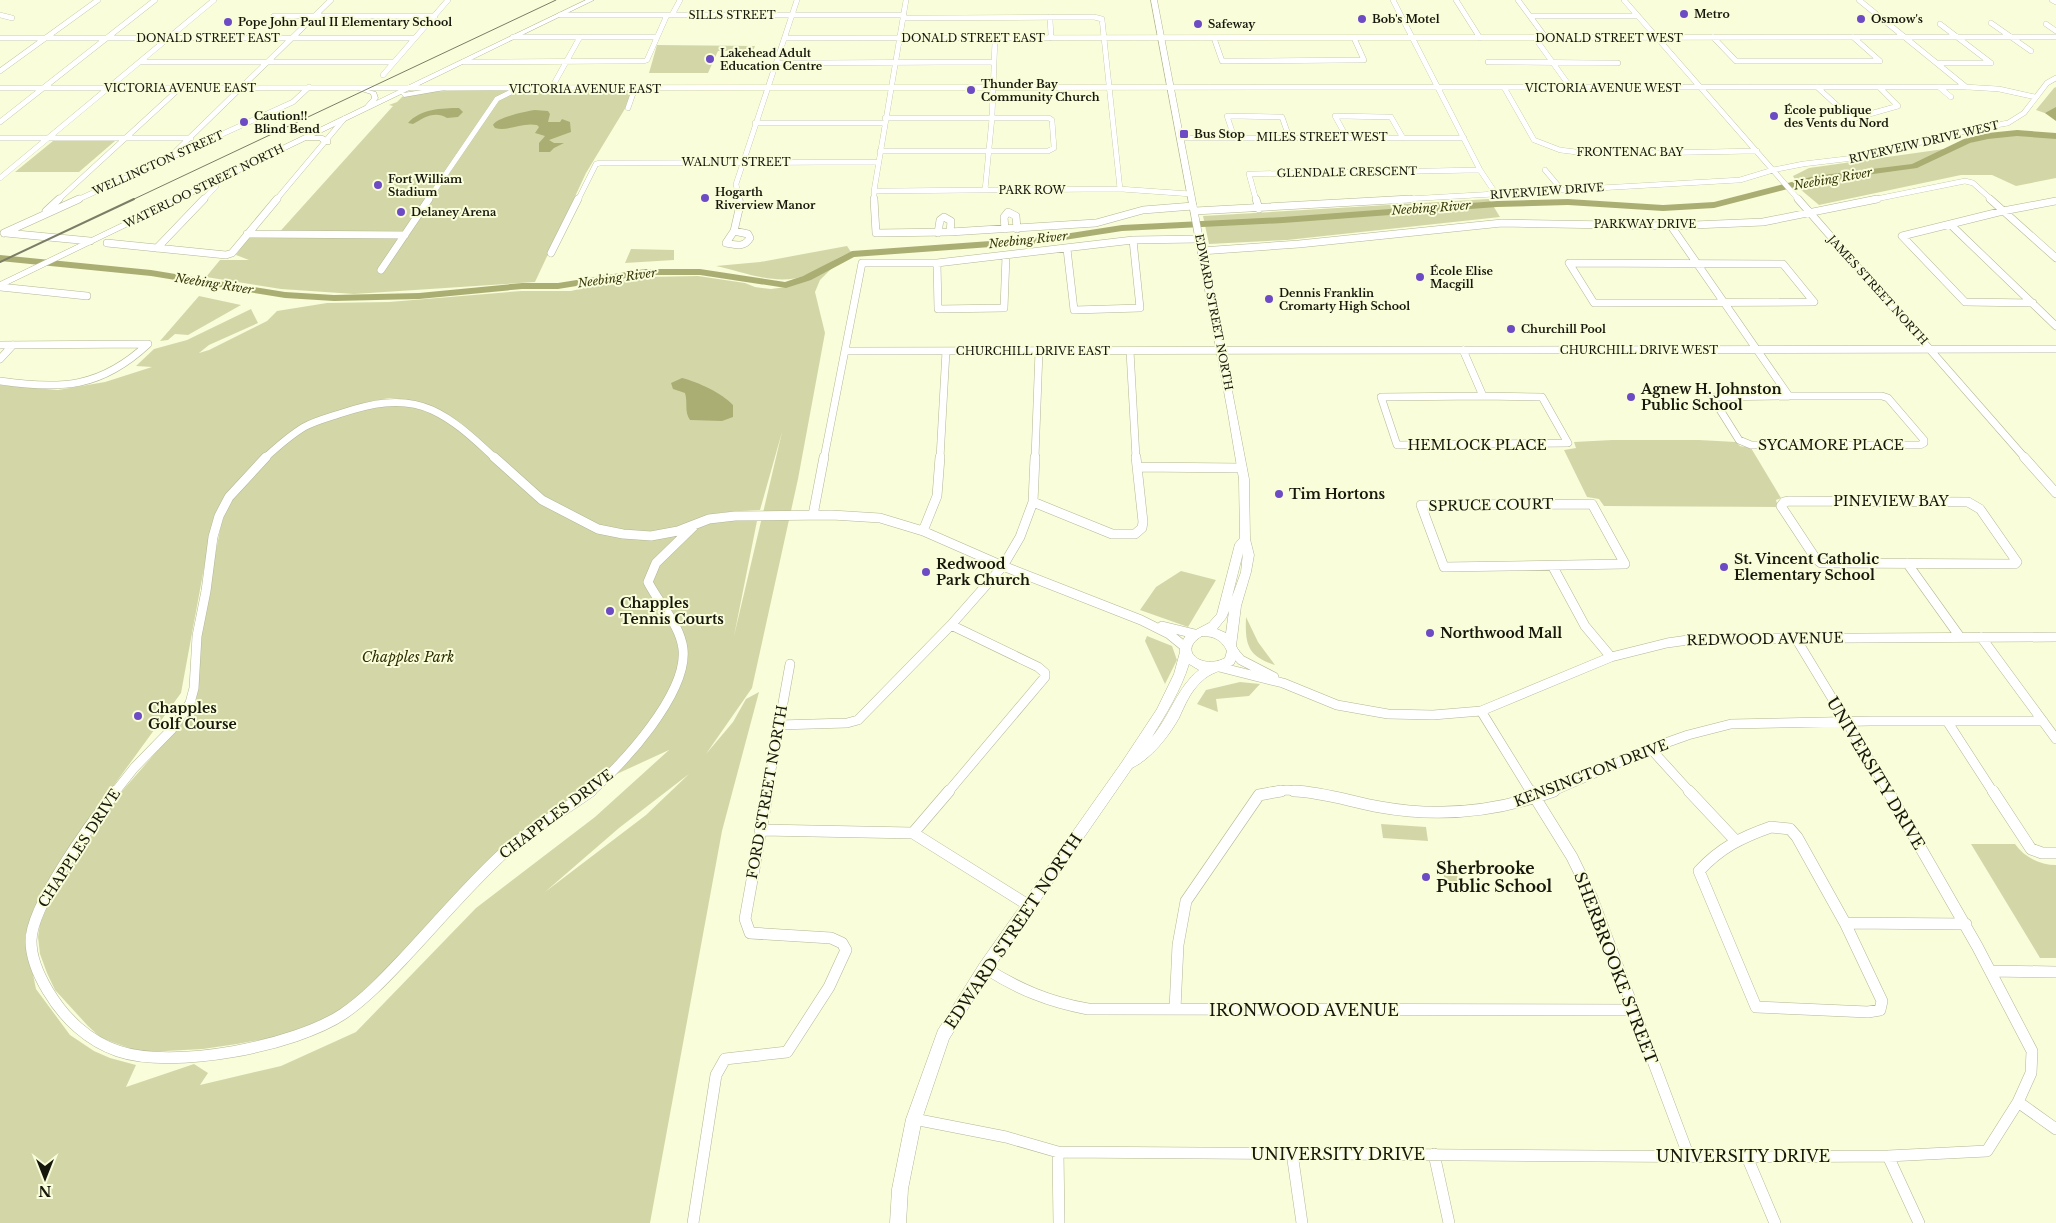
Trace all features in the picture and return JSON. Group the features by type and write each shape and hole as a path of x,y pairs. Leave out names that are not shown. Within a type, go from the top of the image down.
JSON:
{"main road":[{"name":"WATERLOO STREET NORTH","path":"0,286 591,0"},
{"name":"EDWARD STREET NORTH","path":"1154,0 1201,251 1222,350 1242,468 1245,495 1245,538 1249,546 1248,558 1236,606 1232,648"},
{"path":"354,87 371,91 376,95 365,109"},
{"path":"365,109 409,94 448,88"},
{"path":"302,140 320,138 326,142"},
{"name":"EDWARD STREET NORTH","path":"1200,633 1219,620 1222,615 1240,544 1245,538"},
{"path":"1200,633 1223,636 1232,648 1230,661 1215,668 1195,664 1186,650 1186,642 1200,633"},
{"name":"EDWARD STREET NORTH","path":"898,1223 900,1190 914,1119 943,1035 985,968 1126,766 1171,695 1180,674 1186,650"},
{"name":"EDWARD STREET NORTH","path":"1126,766 1157,740 1174,716 1193,680 1200,674 1215,668"}],"street":[{"path":"0,71 98,0"},
{"path":"0,122 155,0"},
{"path":"0,178 214,0"},
{"path":"169,159 331,0"},
{"path":"382,76 448,0"},
{"path":"463,62 647,60 656,37 680,0"},
{"path":"734,232 740,205 736,184 797,0"},
{"path":"906,0 874,191 876,232 938,233 1005,230 1096,223 1143,210 1195,211 1259,208"},
{"path":"1392,0 1440,88 1480,170 1496,194"},
{"path":"1456,0 1480,38"},
{"path":"1518,0 1546,38"},
{"path":"1624,0 1700,88"},
{"path":"1859,0 1966,87"},
{"path":"2052,0 2056,2"},
{"path":"0,15 12,18"},
{"name":"SILLS STREET","path":"560,15 1100,18 1104,20 1106,38"},
{"path":"274,16 435,16"},
{"path":"1530,16 1638,16"},
{"path":"1050,17 1051,38"},
{"path":"1991,23 2031,51"},
{"path":"1937,63 1990,63 1940,24"},
{"path":"2046,24 2056,31"},
{"path":"513,38 656,37"},
{"path":"1713,37 1736,61 1880,61 1853,37"},
{"name":"DONALD STREET WEST","path":"1161,38 2056,37"},
{"name":"DONALD STREET EAST","path":"0,38 415,38"},
{"path":"550,89 580,38"},
{"name":"DONALD STREET EAST","path":"785,38 1161,38"},
{"path":"985,190 992,118 995,38"},
{"path":"1106,38 1120,189"},
{"path":"1214,38 1222,61 1364,60 1354,38"},
{"path":"1536,38 1571,88"},
{"path":"140,62 394,62"},
{"path":"777,63 994,62"},
{"path":"1488,62 1618,63"},
{"name":"RIVERVEIW DRIVE WEST","path":"1773,170 1862,157 1973,129 2008,123 2024,113 2034,97 2047,83 2056,78"},
{"name":"WELLINGTON STREET","path":"2,233 293,102 309,87"},
{"path":"1817,87 1852,119 1898,106 1879,87"},
{"path":"1939,87 1951,97"},
{"name":"VICTORIA AVENUE WEST","path":"1171,88 1966,87 1999,89 2034,97"},
{"name":"VICTORIA AVENUE EAST","path":"0,88 1171,88"},
{"path":"39,217 180,88"},
{"path":"628,108 635,88"},
{"name":"FRONTENAC BAY","path":"1505,88 1534,140 1554,149 1594,153 1756,151"},
{"name":"JAMES STREET NORTH","path":"1700,88 2056,493"},
{"path":"491,89 497,99"},
{"path":"381,270 497,99 517,89"},
{"path":"1234,137 1227,116 1282,117 1290,137"},
{"path":"1347,138 1335,116 1391,117 1403,138"},
{"path":"755,123 992,118 1050,118 1052,120 1054,148 1048,151 880,151"},
{"path":"107,243 226,255 232,252 344,119"},
{"path":"0,138 212,139"},
{"name":"MILES STREET WEST","path":"1180,138 1464,138"},
{"name":"WALNUT STREET","path":"595,165 606,162 878,162"},
{"path":"551,253 595,165"},
{"name":"GLENDALE CRESCENT","path":"1259,208 1249,174 1480,170"},
{"path":"1545,170 1561,190"},
{"name":"RIVERVIEW DRIVE","path":"1259,208 1726,182 1752,178 1773,170"},
{"path":"156,248 216,186 212,182"},
{"name":"PARKWAY DRIVE","path":"1201,251 1299,244 1494,223 1671,226 1763,222 1965,182 1973,183 2056,258"},
{"name":"PARK ROW","path":"874,191 1120,189 1191,194"},
{"path":"2033,303 1965,302 1902,236 2003,211 2056,201"},
{"path":"1005,230 1004,217 1008,212 1016,216 1017,229"},
{"path":"938,233 940,219 944,217 951,220 950,232"},
{"path":"1951,225 2056,326"},
{"path":"1671,226 1723,304 1789,396"},
{"path":"2,233 90,241"},
{"path":"246,234 405,235"},
{"path":"813,516 862,264 937,263 1067,250 1133,240 1199,239"},
{"path":"1067,250 1074,310 1140,308 1133,240"},
{"path":"937,263 938,309 1004,308 1006,256"},
{"path":"1569,263 1697,264 1783,264 1814,302 1723,304 1594,303 1569,263"},
{"path":"0,286 87,296"},
{"path":"0,344 148,344 133,359 118,369 75,384 58,387 0,381"},
{"path":"0,359 14,344"},
{"name":"CHURCHILL DRIVE WEST","path":"1222,350 2056,349"},
{"name":"CHURCHILL DRIVE EAST","path":"845,352 1222,350"},
{"path":"1463,350 1483,396"},
{"path":"923,531 937,496 939,482 946,351"},
{"path":"779,725 848,723 858,720 951,625 1003,566 1020,537 1033,502 1039,351"},
{"path":"1033,502 1112,534 1135,534 1142,528 1130,351"},
{"name":"HEMLOCK PLACE","path":"1381,396 1427,396 1483,396 1542,397 1548,403 1568,443 1397,445 1381,396"},
{"name":"SYCAMORE PLACE","path":"1789,396 1882,396 1888,398 1924,440 1924,443 1920,446 1751,445 1739,440 1712,397 1789,396"},
{"name":"CHAPPLES DRIVE","path":"694,526 656,563 648,582 677,630 684,650 683,661 674,686 647,732 618,768 600,784 547,818 497,859 354,1006 336,1018 298,1034 262,1044 189,1056 142,1057 119,1053 98,1044 69,1019 48,991 33,954 31,942 36,915 57,879 115,793 185,712 194,691 195,645 212,545 221,510 240,484 296,431 310,424 370,404 386,401 406,402 422,406 446,417 459,426 542,500 587,525 639,536 663,534 716,518 747,515 880,518 923,531 1003,566 1140,620"},
{"path":"1137,467 1242,468"},
{"name":"PINEVIEW BAY","path":"1789,502 1968,502 1980,509 2017,562 2015,564 1907,564 1821,563 1816,560 1781,504 1789,502"},
{"name":"SPRUCE COURT","path":"1592,504 1625,564 1553,567 1444,567 1421,505 1592,504"},
{"path":"1907,564 1960,637"},
{"path":"1553,567 1585,626 1610,657"},
{"path":"1140,620 1200,633"},
{"path":"1140,620 1169,634 1186,650"},
{"path":"913,833 1045,678 1045,673 1038,667 951,625"},
{"path":"1981,637 2056,740"},
{"name":"REDWOOD AVENUE","path":"1215,668 1283,683 1337,705 1388,714 1433,714 1481,711 1610,657 1667,643 1695,639 2056,637"},
{"name":"UNIVERSITY DRIVE","path":"914,1119 1006,1137 1058,1152 1748,1157 1888,1156 1987,1151 2018,1102 2031,1073 2032,1051 1966,924 1847,721 1795,638"},
{"name":"REDWOOD AVENUE","path":"1232,648 1241,660 1270,674 1283,683"},
{"name":"FORD STREET NORTH","path":"692,1223 716,1075 725,1059 744,1056 766,1056 787,1052 829,987 846,950 842,943 831,938 750,933 744,920 790,664"},
{"name":"SHERBROOKE STREET","path":"1481,711 1572,858 1592,898 1632,1010 1689,1156"},
{"path":"1946,720 2031,849 2042,853 2056,853"},
{"name":"KENSINGTON DRIVE","path":"1176,1009 1178,945 1186,901 1258,795 1269,791 1290,789 1383,808 1433,812 1468,812 1496,809 1535,798 1650,748 1720,726 1847,721 2043,721"},
{"path":"1650,748 1735,840"},
{"path":"1771,826 1790,830 1797,837 1845,923 1882,1001 1880,1010 1868,1012 1756,1007 1699,871 1713,854 1735,840 1771,826"},
{"path":"760,830 913,833 1028,905"},
{"path":"1845,923 1966,924"},
{"name":"IRONWOOD AVENUE","path":"985,968 1030,995 1059,1004 1088,1009 1632,1010"},
{"path":"1992,971 2056,972"},
{"path":"2018,1102 2056,1129"},
{"path":"1058,1152 1059,1223"},
{"path":"1292,1153 1302,1223"},
{"path":"1434,1154 1450,1223"},
{"path":"1888,1156 1919,1223"},
{"path":"1748,1157 1775,1223"}],"green space":[{"path":"657,45 755,46 753,51 718,51 708,73 649,73"},
{"path":"2056,87 2056,117 2036,110 2054,88"},
{"path":"488,90 633,91 626,107 586,173 535,282 354,294 281,289 206,277 220,260 249,260 236,255 248,237 275,237 393,106 389,105 397,102 407,92"},
{"path":"2056,134 2056,178 2016,186 1992,175 1961,175 1819,205 1800,189 1793,176 1809,168 1951,148 1991,137"},
{"path":"53,141 115,141 79,172 15,172"},
{"path":"1489,199 1500,217 1287,240 1209,244 1203,216"},
{"path":"847,246 851,252 812,273 784,280 761,277 716,266 760,262"},
{"path":"631,249 674,250 674,260 625,263"},
{"name":"Chapples Park","path":"833,264 832,268 820,280 815,292 825,333 798,479 752,688 706,754 733,722 746,699 759,692 722,831 650,1223 0,1223 0,385 58,390 105,382 152,367 136,366 154,349 187,340 251,309 258,323 209,345 199,353 209,350 267,321 277,311 327,303 389,302 521,291 571,291 613,281 649,277 698,276 771,289 786,287 786,285 807,278","holes":["390,398 413,401 446,413 456,419 473,435 460,431 447,421 422,409 388,403 371,406 311,425 295,434 230,499 221,525 207,597 198,655 196,702 185,719 117,797 51,898 40,924 38,937 40,954 55,990 101,1038 132,1049 148,1052 203,1049 276,1037 331,1018 344,1009 390,965 489,860 527,828 582,790 669,750 595,817 476,908 356,1032 281,1066 200,1085 208,1073 194,1064 126,1087 136,1065 110,1058 94,1051 70,1035 36,989 25,936 34,908 101,803 181,693 211,530 218,510 226,496 262,457 299,427 308,422 356,406","782,432 734,636 757,521 715,520 682,533 667,536 652,538 621,537 591,529 571,520 537,492 579,518 611,529 644,534 662,532 706,516 720,513 760,510","689,774 646,815 545,892 619,828"]},
{"path":"199,296 241,305 188,335 175,334 168,340 160,341"},
{"path":"1612,440 1736,442 1740,446 1751,448 1781,498 1776,500 1778,507 1604,506 1599,499 1587,497 1564,450 1576,448 1574,442"},
{"path":"1181,571 1216,580 1188,627 1140,610 1156,587"},
{"path":"1246,617 1258,642 1275,665 1259,658 1253,653 1247,642"},
{"path":"1147,636 1172,646 1177,660 1165,684 1145,641"},
{"path":"1240,682 1260,684 1249,696 1216,699 1218,712 1197,704 1206,690"},
{"path":"1381,824 1426,827 1428,841 1383,838"},
{"path":"1971,844 2015,844 2023,853 2033,859 2044,864 2056,865 2056,958 2040,958"},
{"path":"1442,868 1455,868 1461,889 1447,889"}],"shaded area":[{"path":"459,108 463,112 458,117 447,118 434,115 425,117 413,124 408,123 425,112"},
{"path":"535,110 548,111 550,114 548,122 560,122 562,119 570,122 571,132 549,140 554,143 564,143 550,152 539,152 539,143 545,136 535,133 539,127 537,125 531,124 500,129 495,128 493,125 505,117"},
{"path":"682,378 709,388 723,396 733,405 733,417 722,421 690,420 687,413 685,393 673,389 671,383"}],"waterway":[{"name":"Neebing River","path":"2056,110 2049,113 2056,118"},
{"name":"Neebing River","path":"0,258 151,273 285,295 334,298 419,296 522,286 558,286 645,272 700,272 786,285 807,278 852,254 1045,240 1122,228 1283,220 1497,204 1568,202 1663,208 1714,205 1815,179 1914,166 1967,141 1988,136 2017,133 2056,136"}],"railway":[{"path":"132,200 556,0"},
{"path":"0,262 134,199"}],"place":[{"name":"Metro","path":"1684,14"},
{"name":"Bob's Motel","path":"1362,19"},
{"name":"Osmow's","path":"1861,19"},
{"name":"Pope John Paul II Elementary School","path":"228,22"},
{"name":"Safeway","path":"1198,24"},
{"name":"Lakehead Adult Education Centre","path":"710,59"},
{"name":"Thunder Bay Community Church","path":"971,90"},
{"name":"École publique des Vents du Nord","path":"1774,116"},
{"name":"Caution!! Blind Bend","path":"244,122"},
{"name":"Bus Stop","path":"1184,134"},
{"name":"Fort William Stadium","path":"378,185"},
{"name":"Hogarth Riverview Manor","path":"705,198"},
{"name":"Delaney Arena","path":"401,212"},
{"name":"École Elise Macgill","path":"1420,277"},
{"name":"Dennis Franklin Cromarty High School","path":"1269,299"},
{"name":"Churchill Pool","path":"1511,329"},
{"name":"Agnew H. Johnston Public School","path":"1631,397"},
{"name":"Tim Hortons","path":"1279,494"},
{"name":"St. Vincent Catholic Elementary School","path":"1724,567"},
{"name":"Redwood Park Church","path":"926,572"},
{"name":"Chapples Tennis Courts","path":"610,611"},
{"name":"Northwood Mall","path":"1430,633"},
{"name":"Chapples Golf Course","path":"138,716"},
{"name":"Sherbrooke Public School","path":"1426,877"}]}
